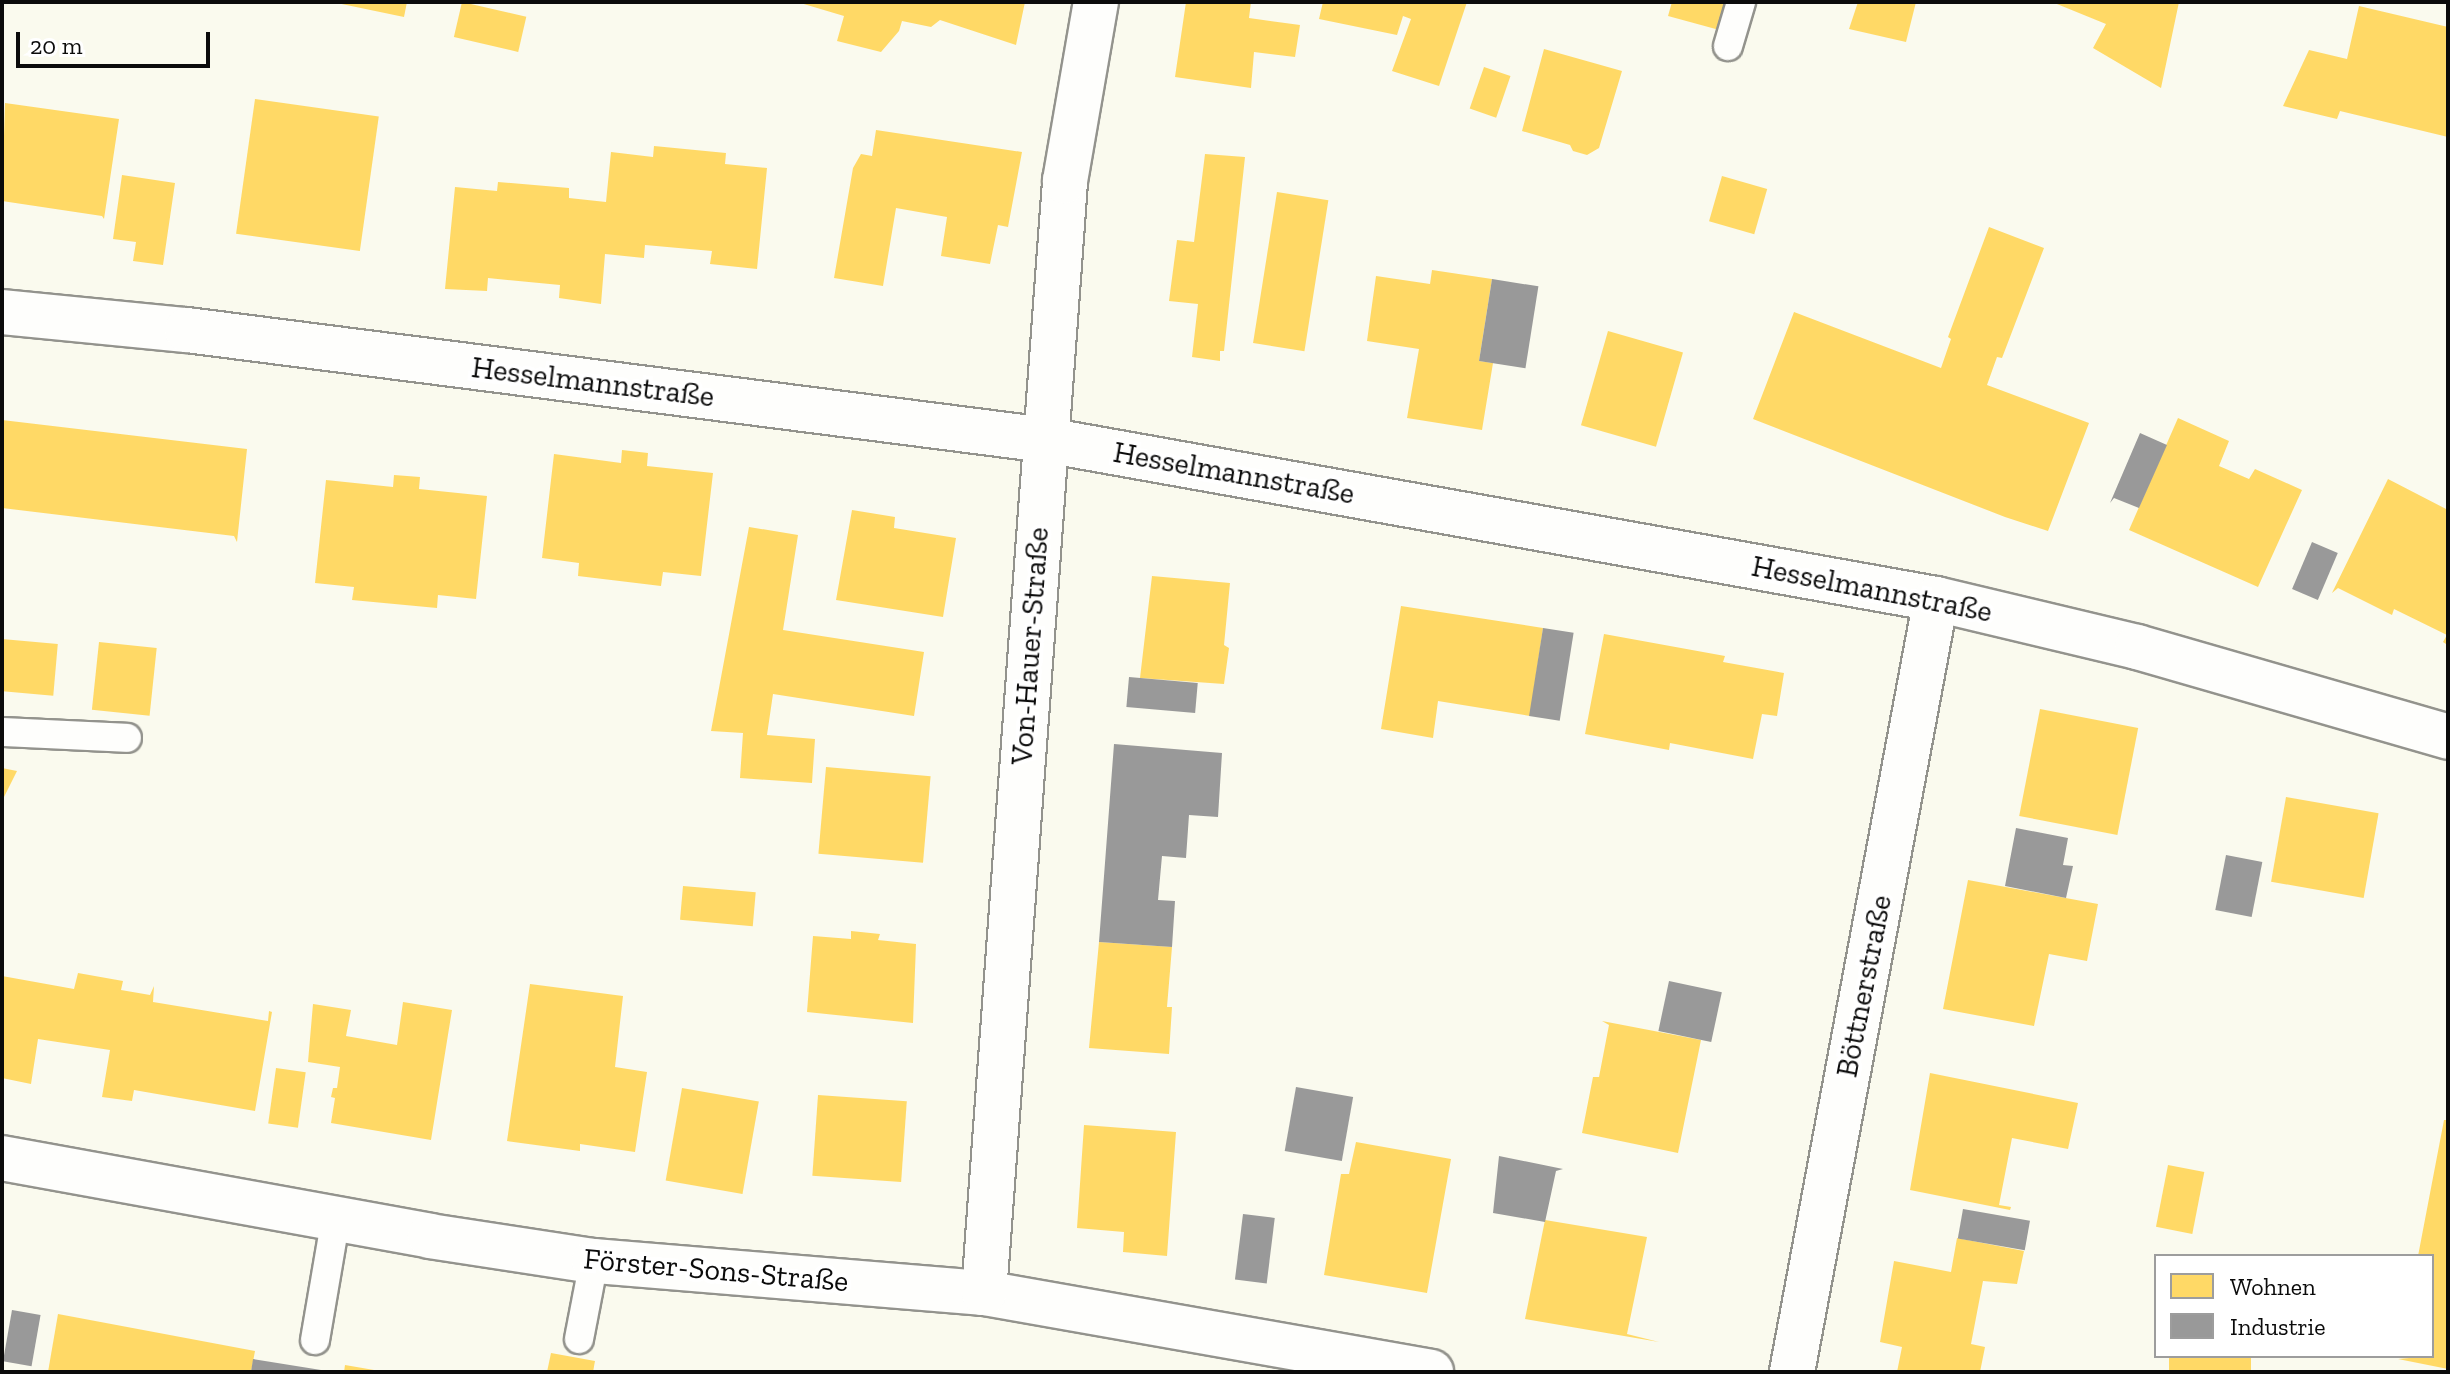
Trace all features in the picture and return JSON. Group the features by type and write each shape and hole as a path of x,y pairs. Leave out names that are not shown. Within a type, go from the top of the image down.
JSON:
{"street":[{"name":"Von-Hauer-Straße","path":"984,1293 1065,181 1096,2"},
{"name":"Hesselmannstraße","path":"2,312 187,330 1046,440 1936,599 2137,647 2448,737"},
{"name":"Böttnerstraße","path":"1792,1372 1936,599"},
{"name":"Förster-Sons-Straße","path":"2,1158 594,1261 984,1293 1431,1372"}],"lane":[{"path":"1728,46 1741,2"},
{"path":"2,732 127,738"},
{"path":"315,1340 336,1217"},
{"path":"579,1339 594,1261"}],"building: Wohnen":[{"path":"332,2 407,2 404,17"},
{"path":"462,2 526,17 518,52 454,37"},
{"path":"797,2 1025,2 1016,45 940,20 931,27 902,21 899,31 881,52 837,41 844,16"},
{"path":"1186,2 1251,2 1249,18 1300,25 1295,57 1254,52 1251,88 1175,77"},
{"path":"1323,2 1467,2 1439,86 1392,71 1411,19 1403,16 1397,35 1319,19"},
{"path":"1672,2 1732,2 1723,31 1668,16"},
{"path":"1858,2 1916,2 1906,42 1849,29"},
{"path":"2052,2 2179,2 2161,88 2093,48 2106,24"},
{"path":"2359,6 2448,27 2448,137 2340,111 2337,119 2283,106 2309,50 2347,59"},
{"path":"1544,49 1622,71 1599,148 1587,155 1573,151 1570,145 1522,131"},
{"path":"1484,67 1510,76 1496,118 1470,109"},
{"path":"255,99 379,116 360,251 236,234"},
{"path":"5,103 119,119 104,219 102,216 2,201"},
{"path":"876,130 1022,152 1008,227 998,225 990,264 941,256 947,217 896,208 883,286 834,278 853,168 861,154 872,156"},
{"path":"654,146 726,153 725,164 767,168 757,269 710,264 712,251 645,245 644,258 605,254 601,304 559,298 560,285 488,278 487,291 445,289 455,187 497,191 498,182 569,188 569,198 606,202 611,152 653,157"},
{"path":"1205,154 1245,157 1224,351 1220,351 1220,361 1192,357 1198,304 1169,301 1177,240 1194,242"},
{"path":"122,175 175,183 163,265 133,261 136,242 113,239"},
{"path":"1722,176 1767,189 1754,234 1709,221"},
{"path":"1277,192 1328,200 1304,351 1253,343"},
{"path":"1989,227 2044,248 2002,358 1997,357 1987,385 2089,423 2048,531 1753,419 1794,312 1941,368 1951,339 1948,337"},
{"path":"1432,270 1492,279 1479,361 1493,363 1482,430 1407,418 1419,349 1367,341 1376,276 1430,284"},
{"path":"1608,331 1683,352 1656,447 1581,425"},
{"path":"2178,418 2229,441 2219,466 2249,479 2255,469 2302,490 2258,587 2129,530"},
{"path":"2,420 247,449 237,542 234,536 2,508"},
{"path":"622,450 648,453 647,466 713,473 701,576 663,572 661,586 578,576 579,563 542,558 554,454 621,463"},
{"path":"394,475 420,477 419,489 487,496 476,599 438,595 437,608 352,600 354,587 315,583 326,480 393,487"},
{"path":"2388,479 2448,510 2448,640 2446,644 2443,642 2447,635 2394,609 2392,615 2338,588 2332,593"},
{"path":"852,510 895,517 894,528 956,538 943,617 836,600"},
{"path":"749,527 798,535 783,630 924,652 914,716 773,694 767,735 815,739 812,783 740,778 743,733 711,731"},
{"path":"1152,576 1230,583 1224,645 1229,648 1224,684 1140,678"},
{"path":"1401,606 1543,628 1530,716 1438,701 1433,738 1381,729"},
{"path":"1604,634 1725,656 1723,662 1784,673 1777,716 1762,714 1753,759 1670,743 1669,750 1585,734"},
{"path":"2,639 58,644 53,696 2,691"},
{"path":"99,642 157,648 150,716 92,710"},
{"path":"2040,709 2138,728 2117,835 2019,816"},
{"path":"826,767 931,776 923,863 818,854"},
{"path":"2,768 17,771 2,801"},
{"path":"2286,797 2379,813 2364,898 2271,882"},
{"path":"1968,880 2098,904 2087,961 2049,954 2034,1026 1943,1009"},
{"path":"683,886 756,892 753,926 680,920"},
{"path":"851,931 880,934 878,940 916,944 913,1023 807,1012 813,936 851,939"},
{"path":"1099,942 1172,947 1167,1007 1172,1007 1169,1054 1089,1048"},
{"path":"78,973 123,981 121,990 150,995 154,986 153,1002 268,1021 269,1011 272,1012 255,1111 134,1090 132,1101 102,1097 110,1050 38,1039 31,1084 2,1078 2,976 74,989"},
{"path":"530,984 623,996 615,1067 647,1072 635,1152 580,1144 580,1151 507,1141"},
{"path":"403,1002 452,1010 431,1140 331,1123 335,1098 331,1097 333,1088 337,1088 340,1067 308,1062 313,1004 351,1010 346,1036 397,1045"},
{"path":"1602,1021 1701,1040 1678,1153 1582,1133 1593,1077 1599,1077 1609,1025"},
{"path":"276,1068 306,1072 298,1128 268,1123"},
{"path":"1930,1073 2078,1103 2068,1149 2012,1138 1999,1205 2011,1207 2010,1210 1910,1190"},
{"path":"682,1088 759,1102 742,1194 666,1181"},
{"path":"818,1095 907,1101 901,1182 812,1176"},
{"path":"2444,1120 2448,1120 2448,1369 2398,1359 2434,1358 2434,1254 2418,1254"},
{"path":"1084,1125 1176,1132 1167,1256 1123,1252 1124,1232 1077,1228"},
{"path":"1356,1142 1451,1159 1427,1293 1324,1275 1341,1174 1349,1174"},
{"path":"2168,1165 2204,1172 2192,1234 2156,1227"},
{"path":"1545,1220 1647,1237 1627,1334 1659,1342 1525,1319"},
{"path":"1957,1238 2024,1251 2017,1284 1983,1281 1971,1344 1985,1347 1980,1372 1897,1372 1902,1347 1880,1342 1894,1261 1951,1272"},
{"path":"58,1314 255,1351 251,1372 48,1372"},
{"path":"551,1353 595,1361 593,1372 547,1372"},
{"path":"2169,1358 2251,1358 2251,1371 2169,1371"},
{"path":"345,1365 374,1370 344,1372"}],"building: Industrie":[{"path":"1492,279 1538,286 1525,368 1479,361"},
{"path":"2140,433 2167,445 2139,508 2114,498 2110,503"},
{"path":"2312,542 2338,553 2318,600 2292,589"},
{"path":"1543,628 1574,633 1560,721 1529,716"},
{"path":"1129,677 1198,683 1195,713 1126,707"},
{"path":"1114,744 1222,753 1218,817 1189,815 1186,858 1162,856 1158,900 1175,901 1172,947 1099,942"},
{"path":"2016,828 2068,838 2063,865 2073,866 2066,898 2005,886"},
{"path":"2226,855 2262,862 2252,917 2215,910"},
{"path":"1669,981 1722,992 1711,1042 1658,1031"},
{"path":"1296,1087 1353,1097 1342,1161 1285,1151"},
{"path":"1499,1156 1563,1169 1556,1171 1545,1222 1493,1213"},
{"path":"1963,1209 2030,1221 2025,1250 1958,1239"},
{"path":"1243,1214 1275,1218 1267,1283 1235,1280"},
{"path":"12,1310 41,1315 32,1366 3,1361"},
{"path":"253,1359 321,1370 321,1372 251,1372"}]}
